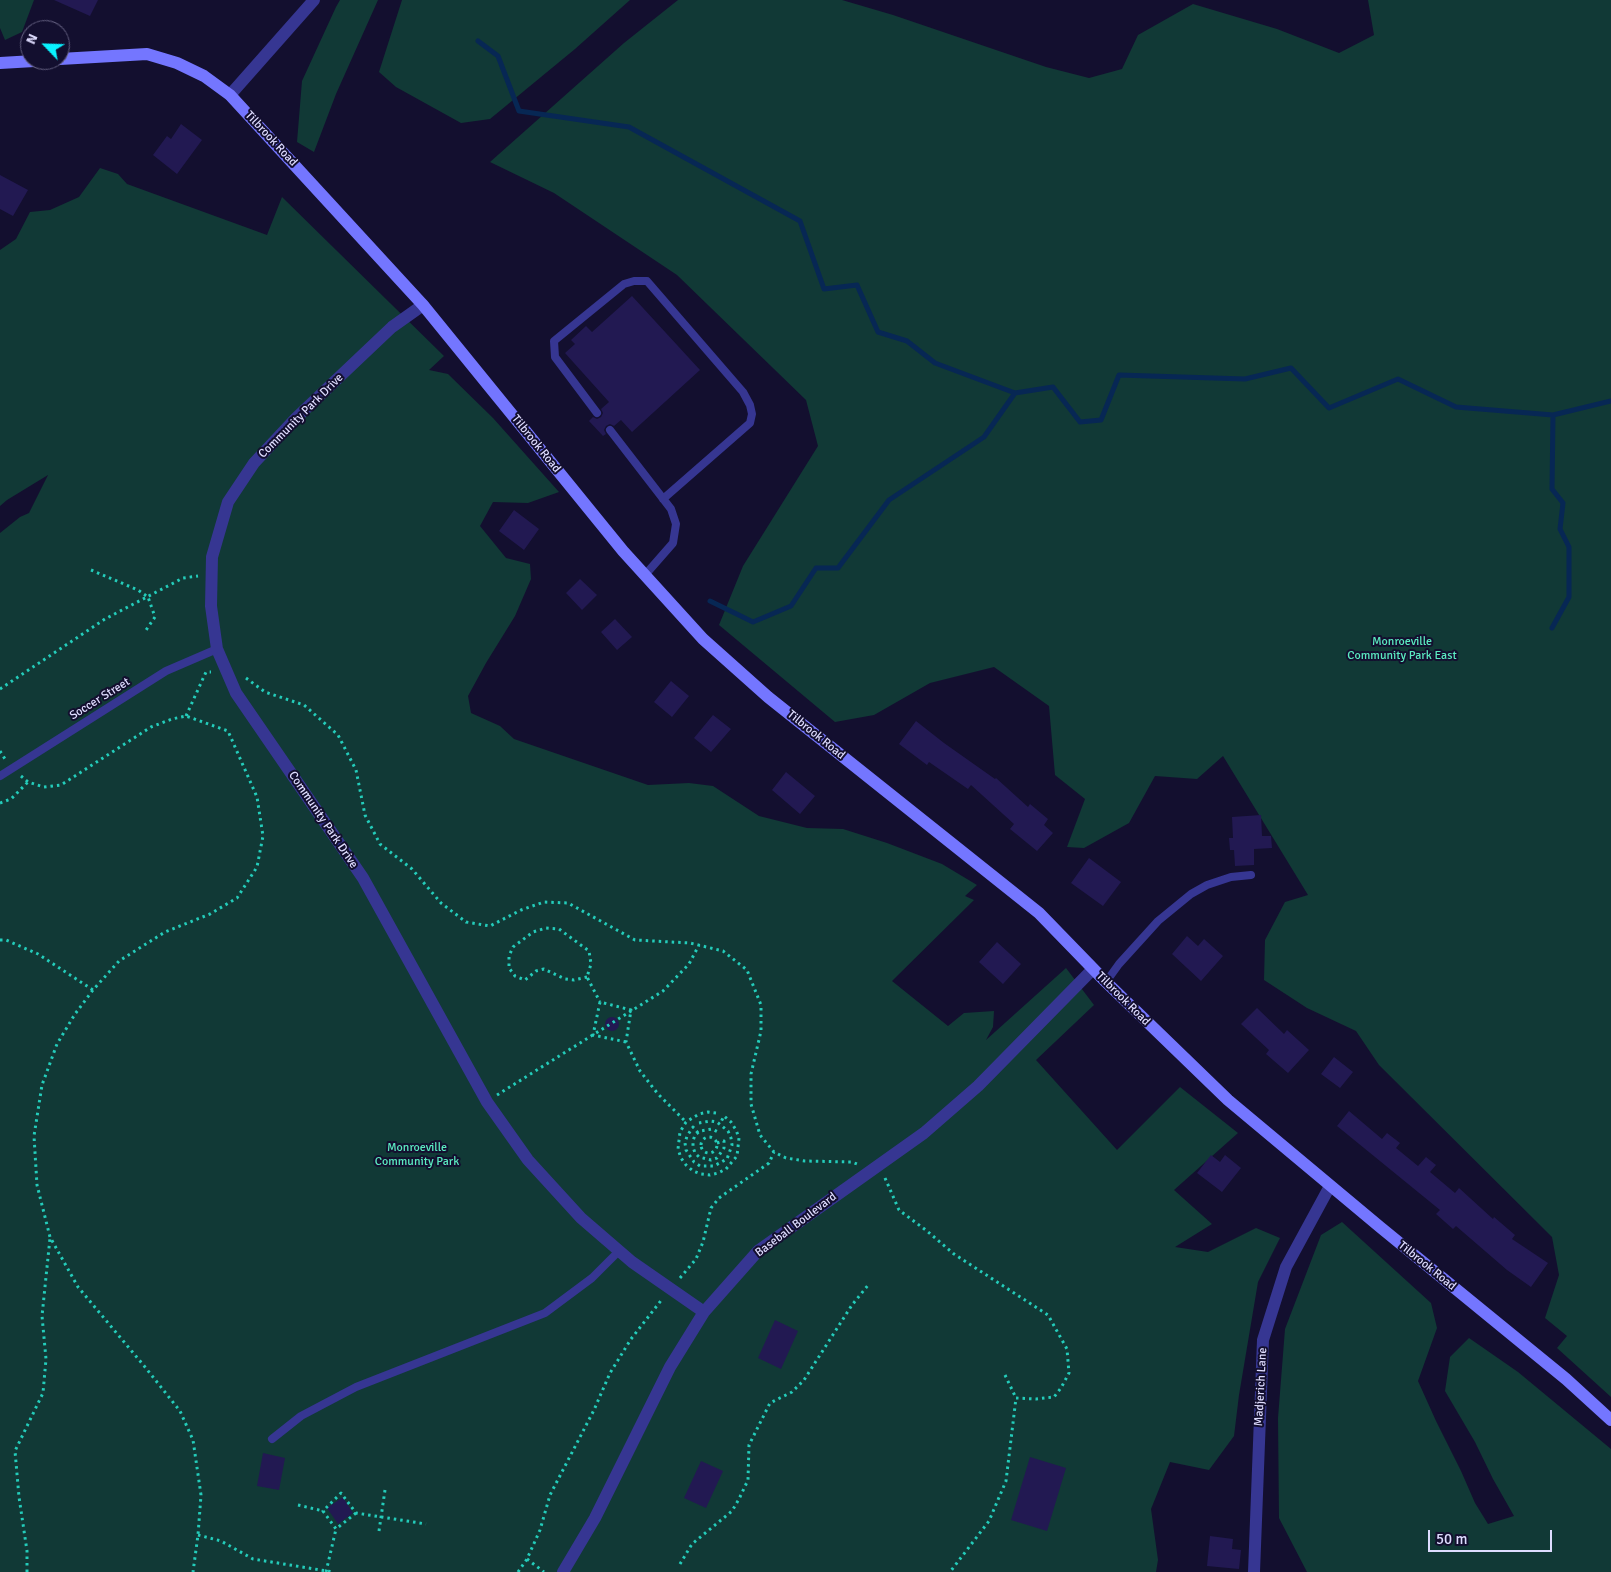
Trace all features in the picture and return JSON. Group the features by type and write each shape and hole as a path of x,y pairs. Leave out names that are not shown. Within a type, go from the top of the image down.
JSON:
{"street":[{"path":"230,95 314,0"},
{"name":"Tilbrook Road","path":"70,58 147,54 177,63 204,76 230,95 423,305 623,552 703,639 768,697 1039,913 1106,982 1228,1100 1566,1379 1611,1420"},
{"path":"0,63 20,62"},
{"name":"Community Park Drive","path":"423,305 392,327 296,418 254,463 228,502 212,557 211,606 217,650 236,693 363,878 487,1102 528,1160 581,1218 619,1251 704,1312"},
{"name":"Baseball Boulevard","path":"563,1572 595,1518 670,1367 704,1312 758,1251 924,1133 978,1086 1093,969"},
{"name":"Madjerich Lane","path":"1254,1572 1263,1340 1286,1267 1330,1186"}],"lane":[{"path":"597,413 555,357 554,341 624,284 634,281 648,281 743,392 750,405 752,414 750,423 663,499"},
{"path":"610,430 671,510 676,524 673,543 645,575"},
{"name":"Soccer Street","path":"0,776 166,671 217,650"},
{"path":"1106,982 1119,964 1158,921 1191,894 1207,885 1231,877 1251,875"},
{"path":"272,1439 301,1416 356,1388 545,1313 592,1278 619,1251"}],"path":[{"path":"91,570 138,590 148,597 155,617 144,633"},
{"path":"0,689 105,619 183,578 198,576"},
{"path":"186,716 206,672 226,670 246,678 265,692 304,704 338,735 356,770 365,815 380,844 412,869 441,903 466,922 490,926 521,910 544,902 568,903 635,940 699,945 723,951 747,970 761,1005 762,1030 751,1074 751,1104 760,1135 774,1152 786,1158 805,1161 852,1162 873,1169 884,1178 899,1210 954,1254 1048,1315 1067,1349 1069,1373 1054,1397 1036,1399 1016,1398"},
{"path":"0,751 12,769 28,782 44,787 61,785 151,727 186,716 228,731 257,797 263,836 257,867 237,898 210,914 165,932 119,961 93,990 75,1014 58,1044 42,1086 34,1136 37,1185 50,1237 78,1287 180,1411 193,1440 201,1495 193,1572"},
{"path":"0,804 11,799 28,782"},
{"path":"587,977 574,980 565,979 544,969 536,971 525,980 515,976 509,968 509,956 513,947 534,932 546,928 558,929 589,951 591,964 587,977 600,1002 593,1036"},
{"path":"0,940 6,940 38,954 93,990"},
{"path":"487,1102 663,991 689,964 699,945"},
{"path":"600,1002 631,1010"},
{"path":"631,1010 626,1042 640,1071 658,1094 686,1122"},
{"path":"593,1036 626,1042"},
{"path":"716,1114 708,1112 699,1114 686,1122 680,1132 678,1140 681,1158 693,1171 710,1175 726,1170 733,1163 740,1147 739,1138 731,1122 724,1116 720,1124"},
{"path":"698,1132 693,1127 687,1136 686,1150 689,1157 700,1166 714,1166 727,1159 732,1145 728,1131 720,1124 710,1121 699,1123"},
{"path":"716,1143 724,1141 724,1148 717,1158 711,1160 699,1157 693,1147 693,1141 698,1132 706,1128 712,1128 720,1133"},
{"path":"707,1136 715,1139 716,1143 716,1147 710,1153 700,1146 703,1138 707,1136"},
{"path":"518,1572 528,1560 540,1530 550,1495 594,1410 610,1373 631,1339 696,1259 703,1242 711,1208 719,1198 769,1163 774,1152"},
{"path":"27,1572 27,1552 15,1451 43,1393 46,1359 42,1316 50,1237"},
{"path":"680,1564 692,1544 732,1511 739,1499 748,1480 749,1445 770,1403 792,1392 804,1380 852,1305 869,1284"},
{"path":"950,1572 989,1521 1006,1481 1016,1398 1005,1375"},
{"path":"379,1532 385,1490"},
{"path":"323,1511 341,1493 356,1513 426,1524"},
{"path":"298,1505 323,1511 336,1529"},
{"path":"326,1571 336,1529 356,1513"},
{"path":"198,1534 221,1540 253,1559 333,1572"},
{"path":"528,1560 544,1572"}],"green space":[{"path":"0,0 34,0 26,20 20,20 20,33 5,40 0,28"},
{"path":"340,0 378,0 336,94 314,152 297,142 302,81"},
{"path":"402,0 630,0 575,49 490,119 461,123 396,87 379,72"},
{"name":"Monroeville Community Park East","path":"678,0 842,0 893,15 1046,67 1089,78 1122,69 1138,35 1193,4 1277,29 1339,53 1374,35 1368,0 1611,0 1611,1397 1557,1348 1567,1336 1545,1318 1559,1275 1552,1237 1379,1065 1356,1031 1307,1008 1264,980 1265,940 1285,902 1308,895 1223,756 1197,779 1155,776 1129,823 1084,848 1067,847 1085,799 1055,775 1049,706 994,667 930,683 874,715 835,722 719,625 743,566 818,446 806,400 677,275 554,193 490,162 624,43"},
{"name":"Monroeville Community Park","path":"100,168 118,174 127,184 267,235 282,197 444,356 429,370 448,374 493,418 559,492 528,503 493,502 480,526 506,558 530,564 531,579 515,616 468,696 471,713 500,726 514,739 648,785 689,783 713,786 759,816 807,828 843,829 942,864 977,885 965,896 974,900 892,981 948,1026 964,1013 994,1011 993,1027 986,1040 1066,968 1094,1005 1036,1060 1117,1150 1180,1087 1238,1133 1174,1190 1212,1224 1175,1247 1208,1252 1256,1228 1280,1238 1258,1282 1234,1436 1209,1470 1170,1462 1151,1509 1158,1560 1156,1572 0,1572 0,533 20,517 29,513 48,475 0,506 0,250 16,239 30,212 50,210 79,197"},
{"path":"1342,1222 1431,1303 1437,1328 1418,1381 1475,1503 1488,1524 1514,1516 1475,1442 1445,1391 1450,1357 1469,1338 1518,1372 1611,1449 1611,1572 1307,1572 1279,1518 1278,1418 1285,1329 1321,1235"}],"building":[{"path":"54,0 98,0 90,16"},
{"path":"181,124 202,140 177,174 153,155 167,136 171,139"},
{"path":"0,175 28,190 13,216 0,209"},
{"path":"632,296 700,370 632,432 621,420 614,426 610,424 606,426 604,430 606,434 603,436 589,421 593,417 597,419 601,417 603,413 601,409 609,402 565,353 575,344 571,340 586,326 592,332"},
{"path":"514,510 539,529 524,550 499,531"},
{"path":"580,579 597,595 582,610 566,593"},
{"path":"615,619 632,637 617,650 601,632"},
{"path":"671,681 689,696 672,717 654,702"},
{"path":"713,715 731,729 711,752 694,738"},
{"path":"916,721 944,743 996,778 1028,807 1030,804 1048,819 1044,825 1053,833 1037,851 1010,829 1014,824 971,785 968,789 929,762 927,765 899,744"},
{"path":"786,772 815,796 800,814 772,790"},
{"path":"1261,815 1262,836 1271,836 1272,848 1254,849 1254,865 1235,866 1234,850 1230,850 1229,838 1233,838 1232,817"},
{"path":"1089,858 1121,882 1103,906 1071,883"},
{"path":"1187,936 1198,946 1204,939 1223,956 1201,981 1172,954"},
{"path":"997,942 1021,964 1003,984 979,962"},
{"path":"1257,1008 1284,1034 1287,1030 1309,1050 1288,1073 1266,1054 1269,1050 1241,1024"},
{"path":"609,1017 615,1017 619,1024 615,1031 609,1031 605,1027 605,1021"},
{"path":"1334,1057 1353,1072 1340,1088 1321,1074"},
{"path":"1349,1111 1382,1139 1387,1133 1400,1143 1396,1148 1418,1166 1426,1157 1436,1165 1430,1172 1455,1193 1459,1188 1493,1219 1494,1217 1515,1235 1512,1239 1548,1263 1531,1287 1507,1270 1456,1226 1453,1229 1436,1214 1440,1210 1337,1126"},
{"path":"1211,1155 1220,1162 1225,1155 1241,1168 1222,1192 1197,1173"},
{"path":"775,1320 798,1331 781,1369 758,1358"},
{"path":"263,1453 285,1458 279,1490 257,1486"},
{"path":"1030,1457 1066,1468 1047,1531 1011,1520"},
{"path":"701,1461 723,1471 706,1508 684,1498"},
{"path":"343,1497 353,1513 338,1524 327,1508"},
{"path":"1210,1536 1233,1539 1232,1549 1241,1550 1239,1569 1207,1566"}],"waterway":[{"path":"478,41 498,56 519,111 629,127 800,221 824,289 857,285 878,332 907,341 935,363 1015,393 1053,387 1080,422 1101,420 1119,375 1245,379 1291,368 1329,408 1398,379 1456,407 1553,415 1611,401"},
{"path":"710,601 753,622 791,606 816,568 838,568 889,500 984,437 1015,393"},
{"path":"1552,628 1569,597 1569,547 1560,529 1563,503 1552,489 1553,415"}]}
